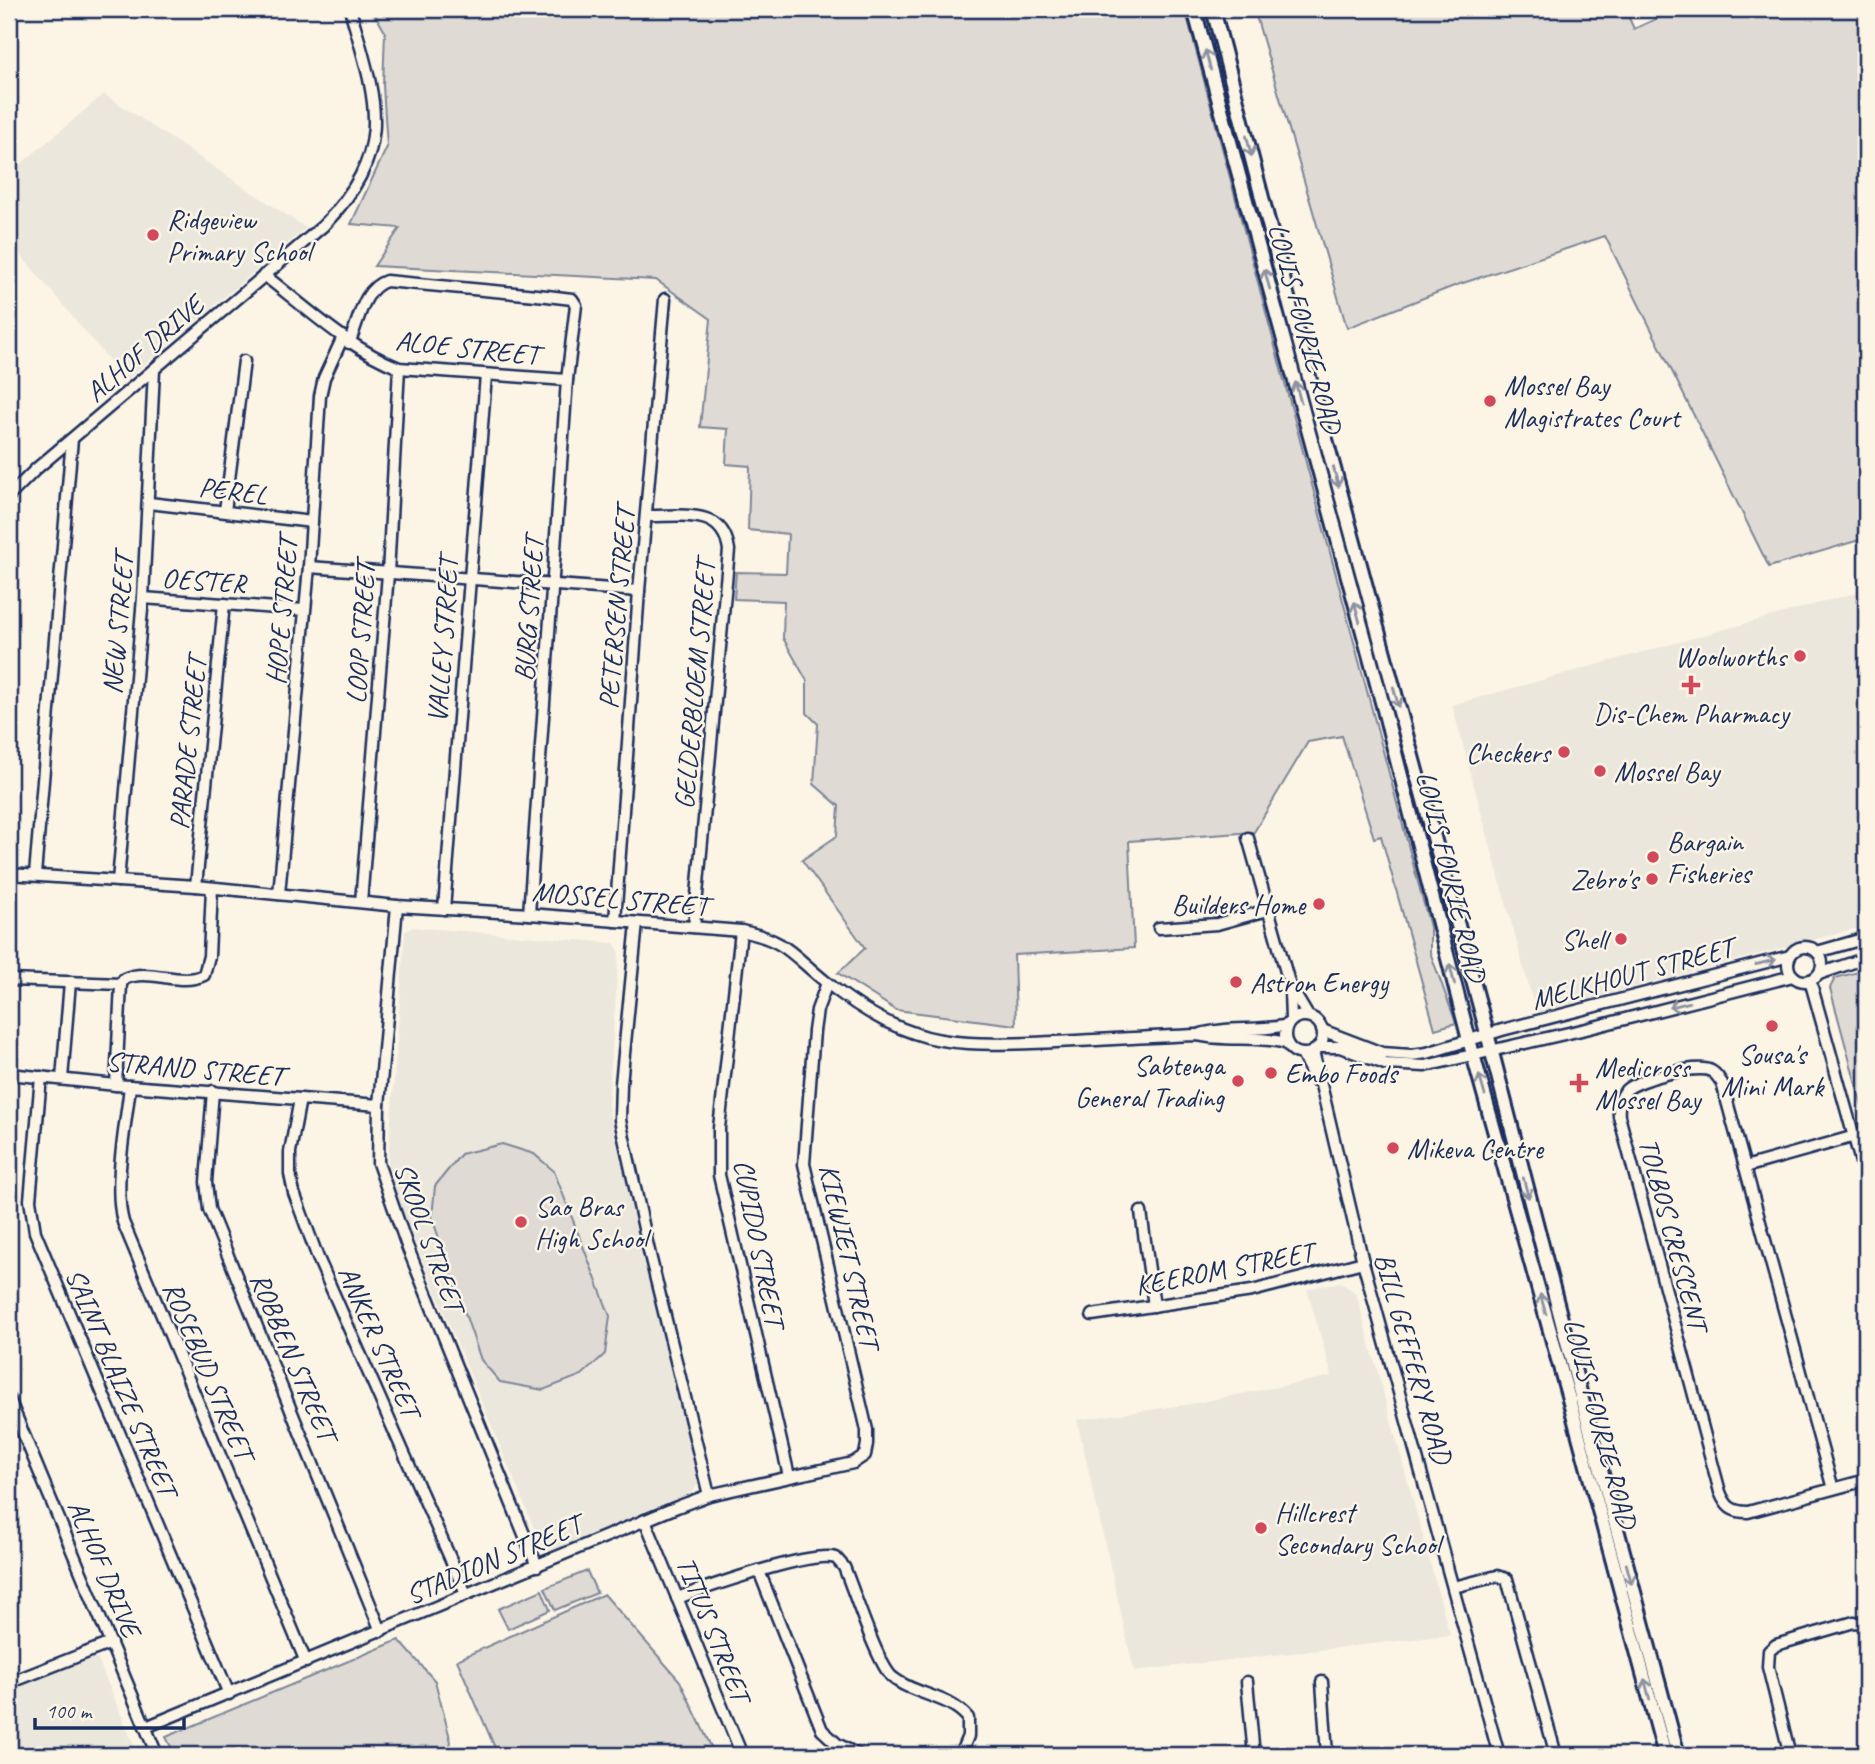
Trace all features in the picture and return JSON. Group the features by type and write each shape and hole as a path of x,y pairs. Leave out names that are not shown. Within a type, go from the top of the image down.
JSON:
{"main road":[{"name":"LOUIS FOURIE ROAD","path":"1194,9 1382,702 1473,1056 1573,1412 1665,1755"},
{"name":"LOUIS FOURIE ROAD","path":"1213,9 1580,1396 1678,1755"}],"street":[{"name":"ALHOF DRIVE","path":"9,496 72,439 323,226 345,203 364,172 373,142 375,122 374,100 350,9"},
{"name":"ALOE STREET","path":"264,275 346,340 377,359 399,368 568,380"},
{"name":"HOPE STREET","path":"279,894 309,568 320,396 324,378 370,290 386,281 572,299 576,308"},
{"name":"PETERSEN STREET","path":"615,921 639,591 665,299"},
{"name":"BURG STREET","path":"528,914 568,380 576,308"},
{"path":"225,511 244,361"},
{"name":"LOOP STREET","path":"361,902 388,574 399,368"},
{"name":"NEW STREET","path":"118,881 143,598 154,370"},
{"name":"VALLEY STREET","path":"444,909 486,375"},
{"path":"35,875 72,439"},
{"name":"PEREL","path":"149,503 312,522"},
{"name":"GELDERBLOEM STREET","path":"646,516 707,518 723,528 728,538 694,927"},
{"path":"309,568 639,591"},
{"name":"OESTER","path":"143,598 304,610"},
{"name":"PARADE STREET","path":"196,886 224,604"},
{"path":"1248,838 1290,986 1308,1016 1319,1023 1322,1030 1321,1041 1311,1051"},
{"name":"MOSSEL STREET","path":"9,874 196,886 397,906 741,932 761,935 780,943 827,983 871,1012 914,1034 996,1044 1197,1035"},
{"path":"116,1085 121,984 124,979 138,974 192,980 204,975 207,970 212,888"},
{"name":"SKOOL STREET","path":"397,906 379,1105 377,1157 386,1191 537,1566"},
{"path":"1159,928 1217,924 1268,910"},
{"path":"637,923 620,1120 709,1495"},
{"name":"CUPIDO STREET","path":"741,932 719,1128 719,1175 789,1476"},
{"path":"1817,952 1866,938"},
{"path":"1819,974 1822,962 1817,952 1801,947 1790,956 1788,965 1793,976 1810,981 1819,974 1866,958"},
{"name":"MELKHOUT STREET","path":"1486,1035 1790,956"},
{"name":"MELKHOUT STREET","path":"1490,1051 1793,976"},
{"path":"9,980 121,984"},
{"path":"1810,981 1866,1180"},
{"path":"62,1079 70,982"},
{"name":"KIEWIET STREET","path":"827,983 817,1010 814,1031 804,1164 867,1430 865,1455"},
{"path":"1286,1043 1290,986"},
{"path":"1197,1035 1214,1031 1267,1030 1296,1017 1308,1016"},
{"path":"1322,1030 1388,1054 1427,1053 1486,1035"},
{"path":"1197,1035 1216,1038 1265,1038 1286,1043 1293,1050 1311,1051 1340,1047 1385,1064 1413,1067 1490,1051"},
{"name":"BILL GEFFERY ROAD","path":"1311,1051 1363,1262 1499,1755"},
{"name":"TOLBOS CRESCENT","path":"1833,1489 1722,1083 1711,1070 1701,1068 1683,1070 1633,1086 1622,1096 1619,1116 1720,1492 1727,1506 1736,1511 1748,1512 1833,1489 1866,1480"},
{"name":"STRAND STREET","path":"9,1074 379,1105"},
{"name":"SAINT BLAIZE STREET","path":"41,1077 30,1200 35,1233 229,1694"},
{"name":"ROSEBUD STREET","path":"130,1086 119,1202 123,1222 306,1662"},
{"name":"ROBBEN STREET","path":"213,1091 206,1182 209,1209 381,1631"},
{"name":"ANKER STREET","path":"300,1099 289,1152 294,1193 318,1258 466,1594"},
{"path":"1745,1167 1866,1133"},
{"path":"1141,1212 1154,1306"},
{"name":"KEEROM STREET","path":"1092,1315 1252,1291 1363,1262"},
{"name":"ALHOF DRIVE","path":"9,1399 157,1755"},
{"name":"STADION STREET","path":"146,1727 709,1495 853,1463 865,1455"},
{"name":"TITUS STREET","path":"645,1520 742,1755"},
{"path":"677,1598 759,1571 820,1556 836,1558 844,1567 879,1655 892,1677 959,1709 968,1718 968,1736 960,1755"},
{"path":"759,1571 822,1730 837,1744 858,1755"},
{"path":"1454,1587 1497,1576 1507,1579 1556,1755"},
{"path":"1790,1755 1768,1667 1769,1651 1776,1645 1854,1622 1862,1623 1866,1627"},
{"path":"9,1683 111,1643"},
{"path":"1247,1682 1254,1755"},
{"path":"1322,1682 1327,1755"}],"shaded area":[{"path":"372,9 1185,9 1430,927 1430,952 1456,1023 1435,1029 1381,836 1374,838 1342,736 1308,742 1254,832 1129,841 1134,948 1014,955 1016,1025 896,1010 838,973 865,948 802,860 837,836 839,806 814,784 818,724 807,713 807,681 783,638 784,601 734,599 736,572 786,573 788,534 748,530 750,466 726,464 728,429 700,427 711,319 656,280 374,266 400,228 351,224 387,147 383,86 385,32"},
{"path":"1254,9 1625,9 1634,29 1678,9 1866,9 1866,538 1769,567 1605,236 1454,286 1347,328"},
{"name":"Ridgeview Primary School","path":"104,94 306,228 126,380 9,241 9,174"},
{"path":"1866,590 1866,926 1536,1013 1452,705"},
{"name":"Sao Bras High School","path":"412,927 614,943 619,951 608,1106 698,1483 693,1492 550,1551 542,1547 392,1187 388,1160 405,932"},
{"path":"1866,970 1866,1121 1830,988 1835,978"},
{"path":"502,1144 534,1154 554,1171 610,1316 605,1354 582,1375 543,1390 500,1382 481,1360 432,1218 435,1186 461,1154"},
{"name":"Hillcrest Secondary School","path":"1340,1282 1356,1293 1450,1635 1134,1671 1077,1420 1191,1404 1332,1376 1307,1289"},
{"path":"587,1571 597,1593 555,1610 545,1588"},
{"path":"542,1590 550,1610 508,1629 498,1609"},
{"path":"604,1594 680,1681 715,1755 498,1755 457,1660"},
{"path":"399,1640 435,1681 451,1742 447,1755 175,1755 166,1737"},
{"path":"88,1656 98,1660 138,1755 9,1755 9,1689"}],"place":[{"name":"Ridgeview Primary School","path":"153,235"},
{"name":"Mossel Bay Magistrates Court","path":"1490,401"},
{"name":"Woolworths","path":"1800,656"},
{"name":"Dis-Chem Pharmacy","path":"1691,685"},
{"name":"Checkers","path":"1564,752"},
{"name":"Mossel Bay","path":"1600,771"},
{"name":"Bargain Fisheries","path":"1653,857"},
{"name":"Zebro's","path":"1652,879"},
{"name":"Builders Home","path":"1319,904"},
{"name":"Shell","path":"1621,939"},
{"name":"Astron Energy","path":"1236,982"},
{"name":"Sousa's Mini Mark","path":"1772,1026"},
{"name":"Embo Foods","path":"1271,1073"},
{"name":"Sabtenga General Trading","path":"1238,1081"},
{"name":"Medicross Mossel Bay","path":"1579,1083"},
{"name":"Mikeva Centre","path":"1393,1148"},
{"name":"Sao Bras High School","path":"521,1222"},
{"name":"Hillcrest Secondary School","path":"1261,1528"}]}
